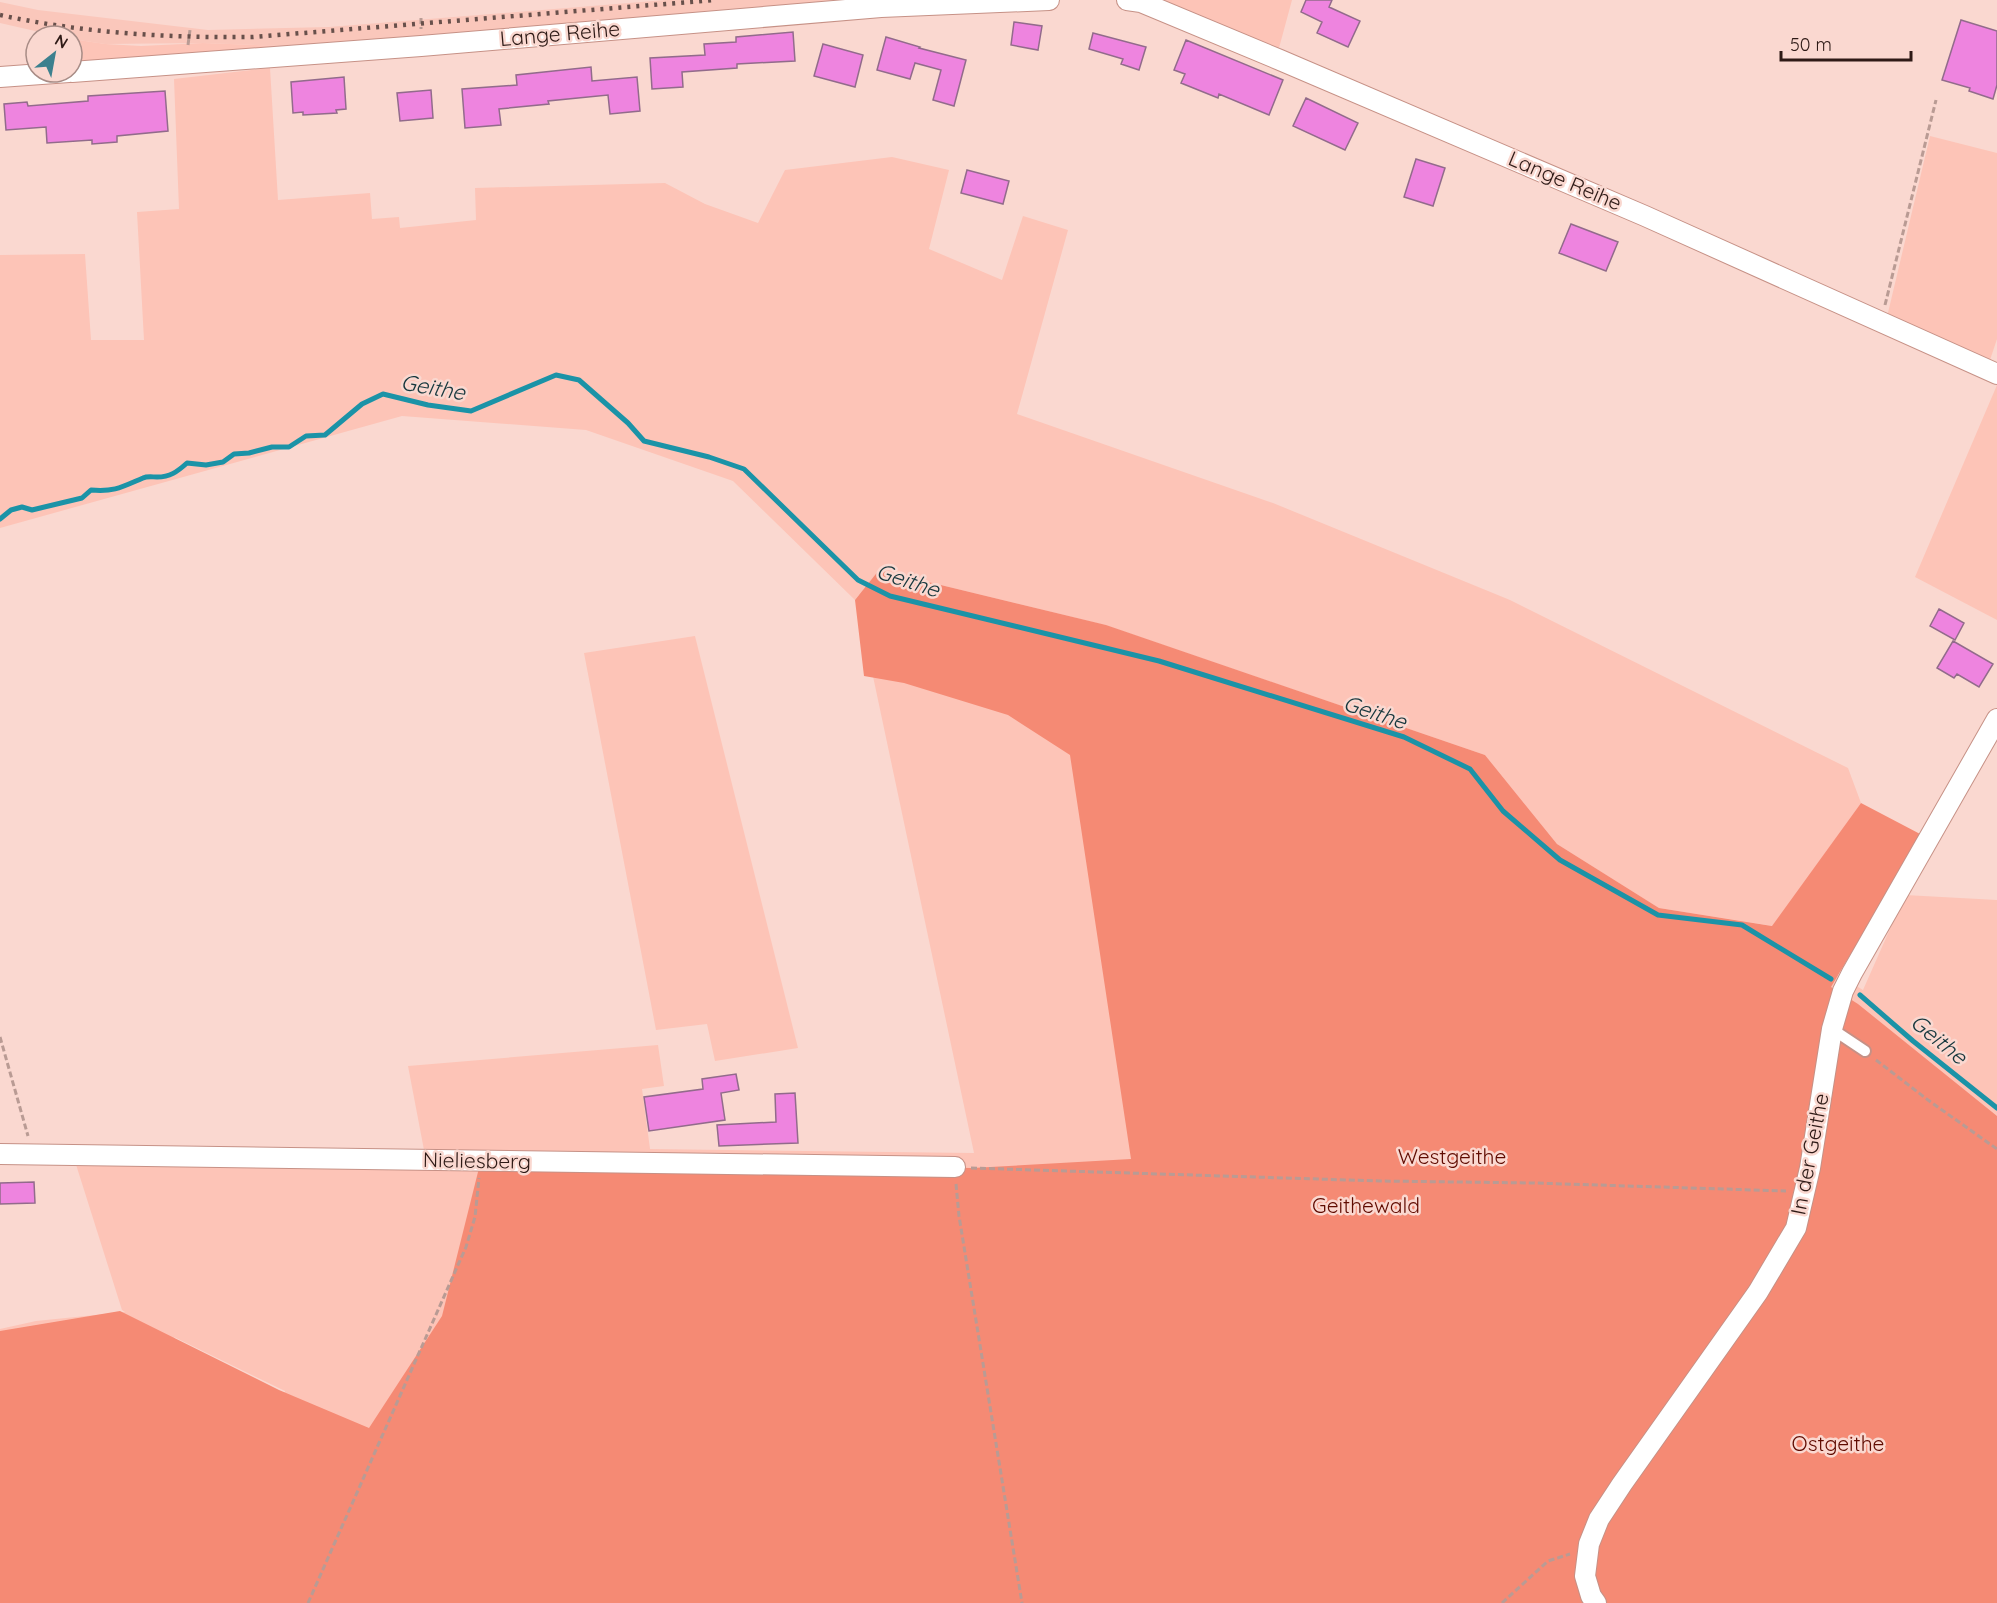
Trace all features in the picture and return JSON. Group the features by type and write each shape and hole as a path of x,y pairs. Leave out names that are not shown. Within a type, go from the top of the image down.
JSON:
{"street":[{"name":"Lange Reihe","path":"84,71 422,46 881,4 1049,0"},
{"name":"Lange Reihe","path":"1127,0 1141,3 1280,60 1645,216 1997,374"},
{"name":"Lange Reihe","path":"0,77 24,75"},
{"name":"In der Geithe","path":"1596,1603 1591,1596 1585,1576 1589,1544 1599,1519 1758,1292 1796,1228 1815,1140 1832,1029 1843,991 1997,719"},
{"name":"Nieliesberg","path":"0,1154 955,1167"}],"lane":[{"path":"1832,1029 1865,1051"}],"path":[{"path":"1881,323 1936,100"},
{"path":"0,1037 33,1155"},
{"path":"1865,1051 1997,1149"},
{"path":"308,1603 466,1247 475,1216 480,1161"},
{"path":"1022,1603 960,1227 955,1167 1380,1181 1534,1182 1804,1192"},
{"path":"1502,1603 1548,1561 1570,1554 1587,1556"}],"shaded area":[{"path":"666,0 869,0 284,46 203,43 105,44 84,41 84,24 24,24 24,28 0,23 0,2 38,10 208,30 329,27"}],"green space":[{"path":"1155,0 1292,0 1279,48"},
{"path":"84,41 141,46 203,43 284,46 343,43 84,63"},
{"name":"Geithewald","path":"270,68 278,200 370,193 372,219 399,217 400,228 476,220 475,188 665,183 705,204 758,223 785,170 892,157 949,170 929,249 1002,280 1023,216 1068,230 1017,414 1273,503 1510,600 1848,768 1861,803 1773,926 1659,908 1557,844 1485,755 1105,625 879,570 868,584 1529,835 1629,901 1833,972 1863,990 1905,895 1997,900 1997,1603 0,1603 0,1329 36,1321 125,1312 122,1310 73,1155 424,1150 408,1066 658,1045 664,1086 642,1089 650,1149 974,1153 867,648 859,595 855,600 733,481 586,430 402,416 0,528 0,255 85,254 91,340 144,340 137,212 179,209 174,79","holes":["174,1337 285,1391 207,1390"]},
{"path":"1930,136 1997,153 1997,339 1989,363 1887,317"},
{"path":"1997,385 1997,620 1915,577"},
{"name":"Westgeithe","path":"879,570 1106,625 1485,755 1557,844 1659,908 1772,926 1861,803 1922,835 1831,987 1858,1004 1997,1116 1997,1603 0,1603 0,1331 120,1311 279,1390 369,1428 442,1316 481,1160 972,1168 1131,1159 1070,755 1008,715 904,683 864,676 855,600"},
{"path":"695,636 798,1048 715,1061 707,1024 656,1030 584,653"}],"building":[{"path":"1306,0 1332,0 1329,7 1360,21 1348,47 1317,33 1322,22 1301,12"},
{"path":"1961,20 1997,31 1997,85 1993,99 1969,91 1970,88 1942,80"},
{"path":"1014,22 1042,26 1038,50 1011,45"},
{"path":"793,32 795,61 737,64 737,68 682,72 683,87 652,89 650,58 705,55 704,44 736,42 736,37"},
{"path":"1093,33 1146,47 1139,70 1121,64 1123,59 1089,49"},
{"path":"886,37 966,60 954,106 933,100 941,70 915,63 910,79 877,70"},
{"path":"1186,40 1283,80 1269,115 1219,94 1218,98 1181,83 1185,74 1174,70"},
{"path":"823,44 863,55 855,87 814,76"},
{"path":"591,67 592,81 637,77 640,111 610,114 608,95 499,109 501,125 465,128 462,89 517,85 516,75"},
{"path":"344,77 346,109 336,110 337,113 303,115 303,112 293,113 291,82"},
{"path":"431,90 433,118 400,121 397,93"},
{"path":"165,91 168,131 117,136 117,142 92,144 92,140 47,143 46,127 6,130 4,104 27,102 28,106 88,101 88,96"},
{"path":"1306,98 1358,123 1345,150 1293,126"},
{"path":"1416,159 1445,168 1433,206 1404,197"},
{"path":"967,170 1009,181 1003,204 961,193"},
{"path":"1571,224 1618,242 1606,271 1559,253"},
{"path":"1939,609 1964,623 1955,640 1930,626"},
{"path":"1953,641 1993,664 1979,687 1957,674 1954,678 1937,668"},
{"path":"736,1074 739,1090 721,1093 725,1120 649,1131 644,1097 703,1089 702,1079"},
{"path":"795,1093 798,1143 719,1146 717,1125 776,1122 775,1094"},
{"path":"34,1182 35,1203 0,1204 0,1183"}],"waterway":[{"name":"Geithe","path":"0,519 11,510 22,507 32,510 82,498 91,490 112,489 145,477 170,475 187,463 206,465 223,462 234,454 272,447 289,447 306,436 325,435 362,404 383,394 428,405 471,411 556,375 579,380 628,423 644,441 709,457 744,469 858,580 890,596 1159,661 1404,737 1470,769 1503,811 1560,860 1658,915 1742,925 1831,979"},
{"name":"Geithe","path":"1860,995 1997,1108"}],"railway":[{"path":"0,15 63,26 126,33 189,37 253,37 715,0"}],"park label":[{"name":"Ostgeithe","path":"1838,1444"}]}
